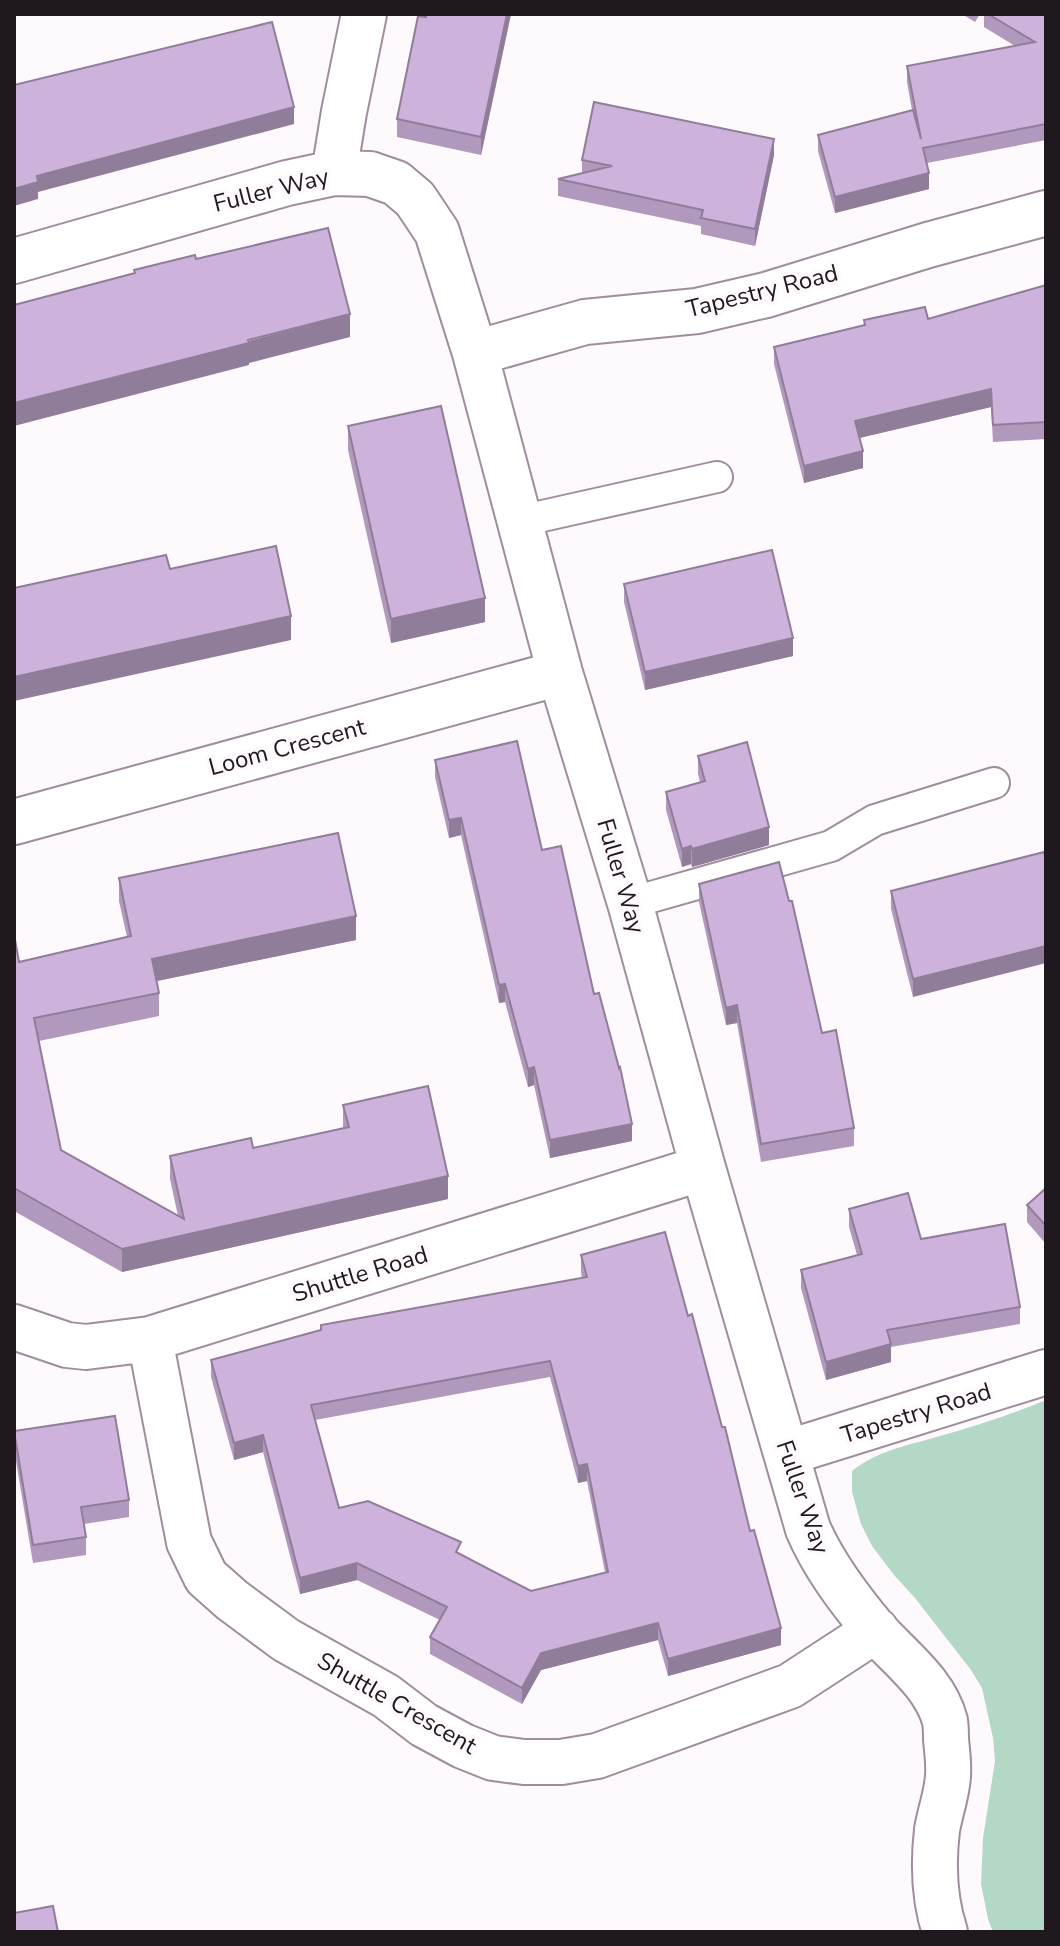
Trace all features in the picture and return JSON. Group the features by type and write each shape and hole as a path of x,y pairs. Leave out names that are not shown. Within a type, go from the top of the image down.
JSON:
{"street":[{"path":"334,173 364,14"},
{"name":"Fuller Way","path":"14,261 287,183 334,173 370,174 396,183 415,199 437,232 475,353 560,673 630,903 808,1529 819,1554 876,1630 934,1696 945,1722 948,1776 935,1855 936,1888 945,1932"},
{"name":"Tapestry Road","path":"475,353 585,322 697,311 766,295 928,245 1046,213"},
{"name":"Loom Crescent","path":"14,822 560,673"},
{"name":"Shuttle Road","path":"14,1327 67,1345 86,1347 150,1339 703,1168"},
{"name":"Shuttle Crescent","path":"150,1339 189,1542 206,1577 286,1640 386,1696 424,1725 463,1746 493,1758 524,1762 561,1762 597,1756 790,1686 876,1630"},
{"name":"Tapestry Road","path":"786,1453 1046,1372"}],"lane":[{"path":"520,521 717,477"},
{"path":"630,903 831,846 875,820 994,783"}],"green space":[{"path":"1046,1400 1046,1932 993,1932 981,1884 983,1838 995,1761 982,1688 872,1546 861,1524 852,1492 852,1471 891,1450 976,1426"}],"building":[{"path":"426,14 507,14 481,137 397,119 418,16 426,17"},
{"path":"988,14 1046,14 1046,124 923,148 929,173 835,197 818,135 913,110 921,139 907,66 1035,42"},
{"path":"272,22 294,107 37,176 38,182 14,189 14,85"},
{"path":"594,102 774,139 755,229 701,218 703,210 558,179 612,166 582,160"},
{"path":"328,228 350,314 14,403 14,305 195,255 196,259"},
{"path":"1046,285 1046,422 993,425 991,389 855,421 863,451 804,466 774,347 865,325 864,320 925,307 928,319"},
{"path":"441,406 485,598 391,619 348,426"},
{"path":"276,546 291,616 14,677 14,588 166,555 170,569"},
{"path":"772,550 793,638 645,672 624,584"},
{"path":"517,741 542,850 561,846 594,994 599,993 632,1124 550,1140 534,1067 528,1069 505,984 499,985 461,818 449,820 435,760"},
{"path":"747,742 769,827 692,849 691,846 682,849 666,792 705,781 698,756"},
{"path":"338,833 356,916 152,959 159,993 34,1018 61,1150 184,1219 170,1156 251,1138 253,1148 349,1127 343,1105 428,1086 448,1176 122,1249 14,1188 14,934 19,962 131,936 119,878"},
{"path":"1044,852 1046,946 913,979 891,891"},
{"path":"779,862 789,901 792,901 822,1033 836,1030 854,1128 761,1144 737,1005 726,1008 699,884"},
{"path":"1046,1188 1046,1226 1027,1205"},
{"path":"908,1193 921,1239 1005,1224 1020,1307 887,1330 891,1344 826,1362 801,1270 862,1254 849,1209"},
{"path":"665,1232 688,1316 692,1314 722,1427 725,1427 750,1531 754,1530 781,1628 668,1659 658,1623 541,1653 522,1688 430,1637 447,1607 357,1563 300,1578 263,1435 234,1443 211,1360 321,1330 321,1325 587,1277 581,1255","holes":["550,1361 578,1466 587,1464 608,1572 531,1591 456,1552 461,1542 368,1501 339,1508 311,1405"]},
{"path":"115,1416 129,1500 81,1507 86,1537 33,1545 14,1431"},
{"path":"53,1906 58,1932 14,1932 14,1913"}]}
